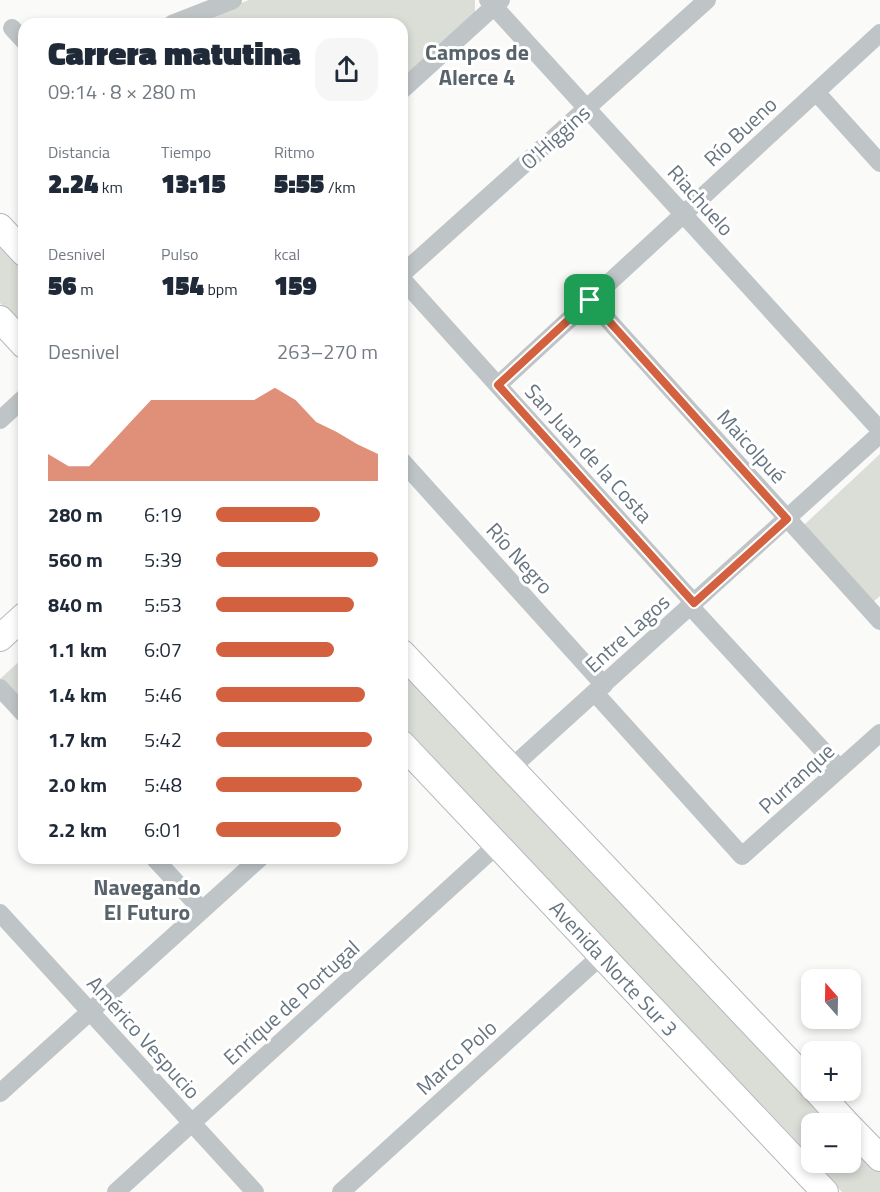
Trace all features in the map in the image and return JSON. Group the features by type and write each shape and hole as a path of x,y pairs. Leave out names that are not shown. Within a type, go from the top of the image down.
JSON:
{"street":[{"path":"188,18 233,0"},
{"name":"O'Higgins","path":"408,269 707,0"},
{"path":"408,84 494,2"},
{"name":"Riachuelo","path":"494,2 880,432"},
{"name":"Río Bueno","path":"498,385 880,33"},
{"path":"816,92 880,163"},
{"path":"0,227 18,246"},
{"name":"San Juan de la Costa","path":"408,286 840,769"},
{"name":"Maicolpué","path":"590,300 880,621"},
{"path":"0,319 18,338"},
{"path":"0,420 18,404"},
{"name":"Entre Lagos","path":"511,768 880,432"},
{"name":"Río Negro","path":"408,468 742,856"},
{"path":"0,638 18,622"},
{"path":"408,659 801,1074"},
{"path":"0,688 18,708"},
{"name":"Purranque","path":"742,856 880,733"},
{"name":"Avenida Norte Sur 3","path":"408,750 825,1192"},
{"name":"Enrique de Portugal","path":"116,1192 497,845"},
{"path":"160,864 202,910"},
{"path":"0,1093 253,864"},
{"name":"Américo Vespucio","path":"0,913 255,1192"},
{"name":"Marco Polo","path":"341,1192 602,955"},
{"path":"826,1101 837,1113"},
{"path":"861,1138 880,1158"}],"shaded area":[{"path":"249,0 475,0 475,14 408,75 408,18 203,18"},
{"path":"0,240 18,259 18,322 0,303"},
{"path":"880,454 880,596 873,602 804,525"},
{"path":"18,662 18,699 0,679"},
{"path":"408,671 801,1086 801,1101 815,1101 827,1113 801,1113 801,1149 408,733"},
{"path":"861,1149 880,1170 880,1192 842,1192 824,1173 861,1173"}],"district":[{"name":"Campos de Alerce 4","path":"477,64"},
{"name":"Navegando El Futuro","path":"147,900"}],"route":[{"path":"590,300 787,519 694,603 498,385 590,300"}]}
